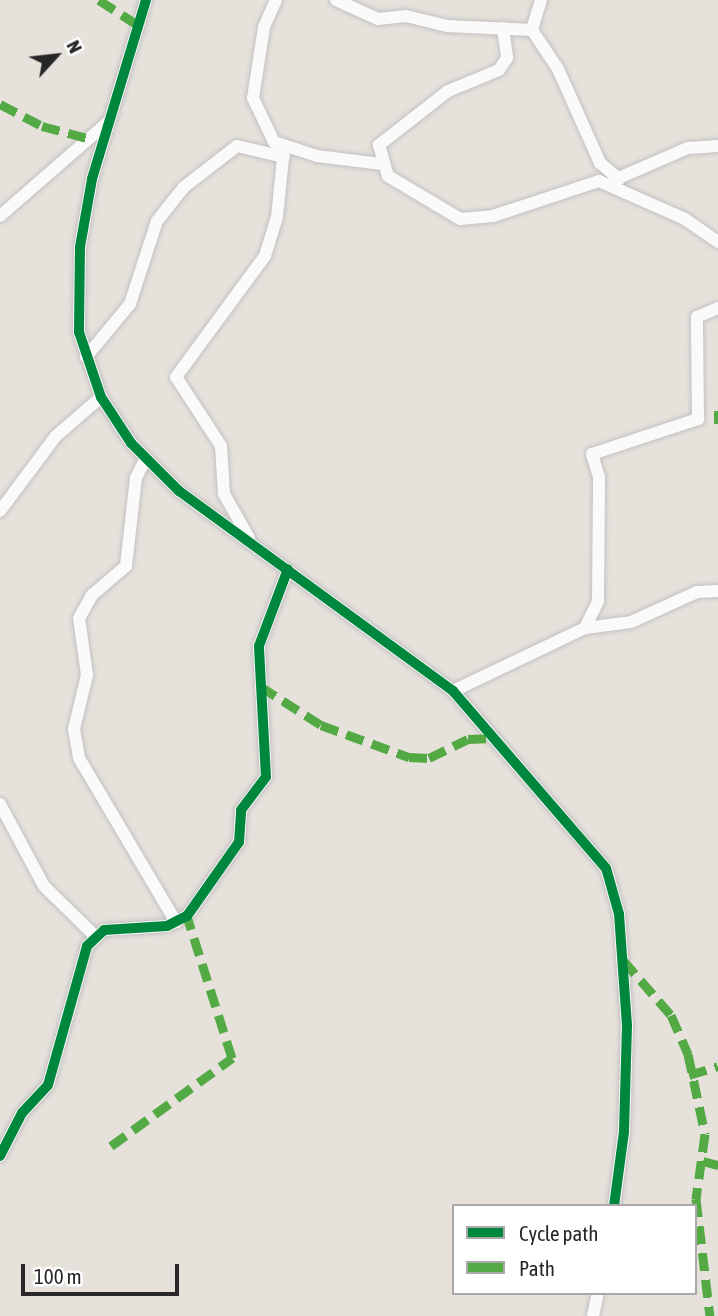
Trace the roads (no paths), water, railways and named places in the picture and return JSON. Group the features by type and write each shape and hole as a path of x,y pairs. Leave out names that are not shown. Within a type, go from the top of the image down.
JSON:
{"street":[{"path":"146,0 107,123 84,214 77,278 86,357 101,397 145,460 252,544 453,691 594,852 614,890 627,1088 614,1204"},
{"path":"252,544 224,494 221,446 176,377 265,256 284,153 268,132 253,98 264,27 276,0"},
{"path":"335,0 378,19 406,16 532,30"},
{"path":"532,30 541,0"},
{"path":"503,28 507,58 499,70 448,92 379,145 381,164 398,184 460,219 493,216 580,184 619,179 688,148 718,146"},
{"path":"532,30 558,68 600,163 619,179"},
{"path":"0,216 107,123"},
{"path":"86,357 130,304 157,221 184,187 237,146 381,164"},
{"path":"603,183 685,219 718,242"},
{"path":"585,628 599,593 599,477 592,454 698,419 697,317 718,308"},
{"path":"0,511 56,436 101,397"},
{"path":"145,460 136,478 126,566 92,595 79,618 86,688 74,729 79,758 176,922"},
{"path":"0,1156 22,1113 48,1085 76,968 96,936 115,928 176,922 207,893 239,842 241,810 263,786 259,646 288,569"},
{"path":"453,691 585,628 631,622 697,592 718,591"},
{"path":"0,804 44,886 96,936"},
{"path":"593,1316 598,1295"}]}
